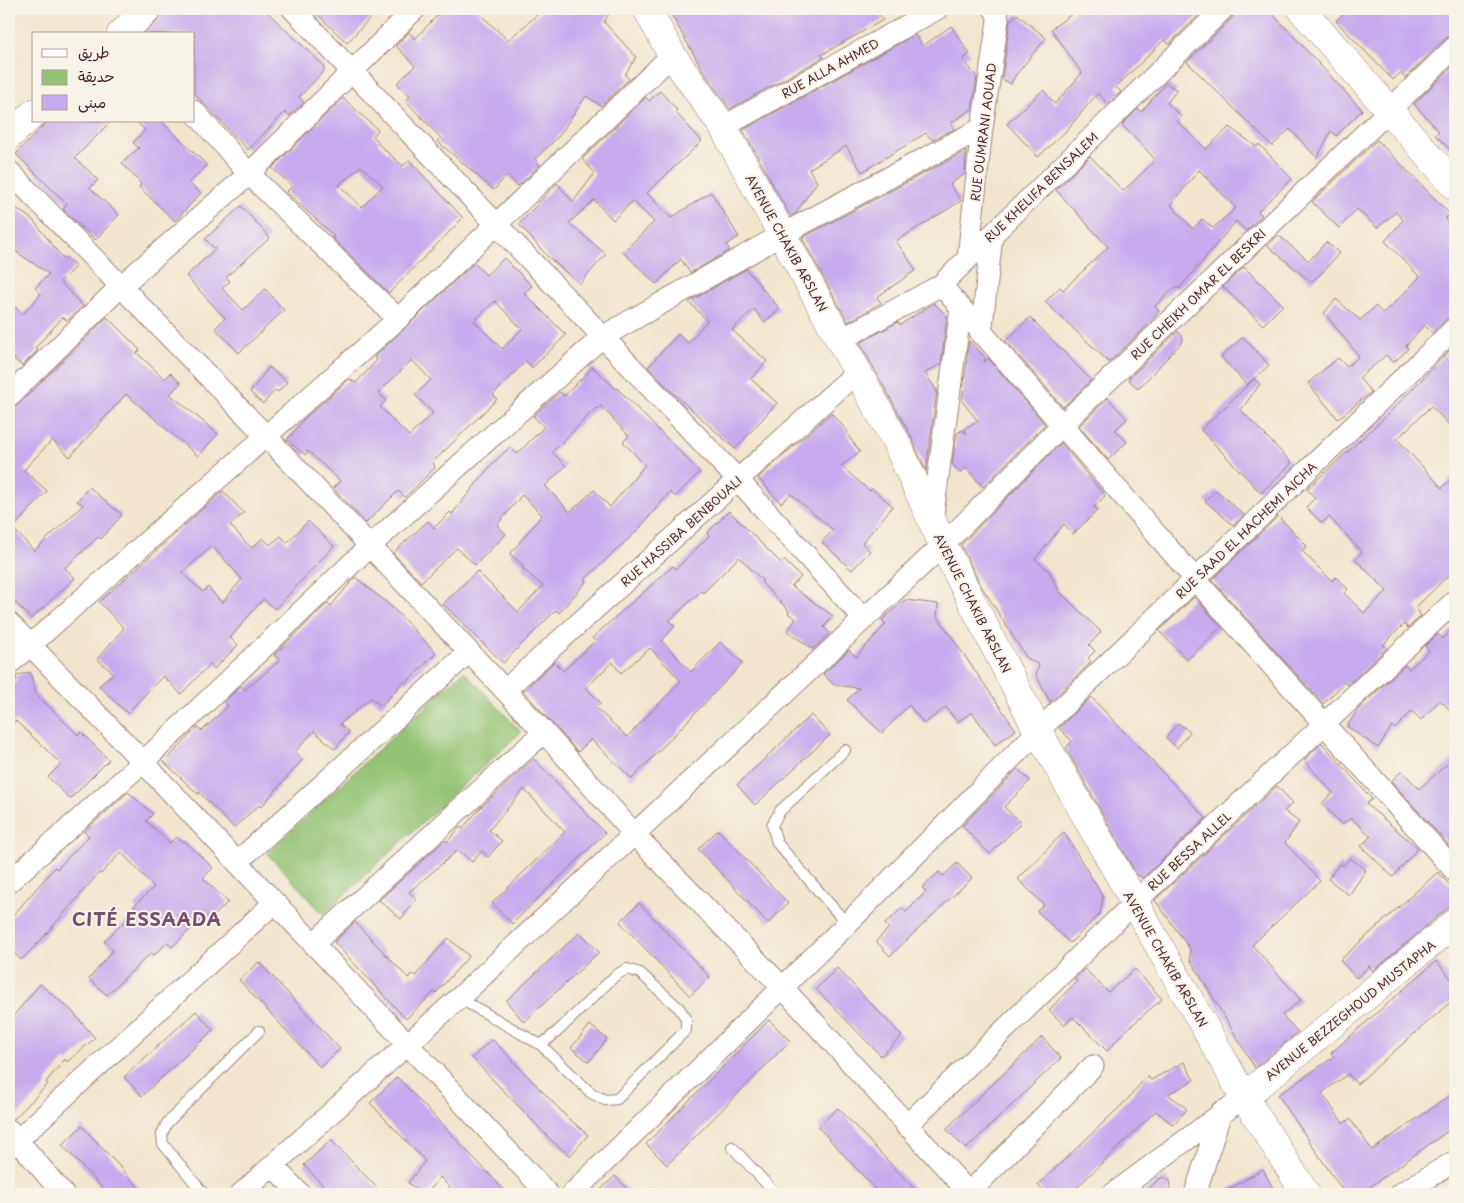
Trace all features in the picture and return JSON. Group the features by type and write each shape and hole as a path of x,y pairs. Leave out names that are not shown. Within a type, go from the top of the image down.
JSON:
{"main road":[{"path":"125,32 147,9"},
{"name":"AVENUE CHAKIB ARSLAN","path":"647,9 672,55 723,127 783,234 896,442 938,533 1038,731 1244,1097 1306,1194"},
{"path":"1301,9 1455,186"},
{"path":"9,136 32,115"},
{"name":"AVENUE BEZZEGHOUD MUSTAPHA","path":"1244,1097 1455,923"}],"street":[{"path":"293,9 738,480 863,618"},
{"path":"9,396 120,287 249,174 352,70 416,9"},
{"name":"RUE ALLA AHMED","path":"723,127 937,9"},
{"name":"RUE OUMRANI AOUAD","path":"968,258 982,128 998,20 997,12 994,9"},
{"name":"RUE KHELIFA BENSALEM","path":"840,340 941,285 1222,9"},
{"name":"RUE CHEIKH OMAR EL BESKRI","path":"240,1194 459,998 635,835 863,618 938,533 1062,425 1455,47"},
{"path":"9,664 267,437 398,318 672,55"},
{"path":"195,112 249,174 398,318"},
{"path":"9,882 144,762 370,546 602,337 783,234 982,128"},
{"path":"9,170 370,546 544,732 635,835 783,988 906,1126 970,1194 1093,1066"},
{"path":"981,334 992,236"},
{"path":"941,285 981,334 1195,579 1455,871"},
{"path":"938,533 961,308"},
{"name":"RUE SAAD EL HACHEMI AICHA","path":"572,1194 783,988 1038,731 1455,328"},
{"name":"RUE HASSIBA BENBOUALI","path":"505,690 857,372"},
{"name":"RUE BESSA ALLEL","path":"906,1126 1134,903 1455,601"},
{"path":"9,623 29,646 144,762 548,1194"},
{"path":"237,862 468,652"},
{"path":"313,944 544,732"},
{"path":"63,1194 12,1139 274,903"},
{"path":"1113,1194 1221,1112 1244,1097"},
{"path":"1195,1194 1221,1112"},
{"path":"1400,1194 1455,1161"},
{"path":"273,1166 300,1194"}],"lane":[{"path":"846,750 780,811 772,825 777,843 847,924"},
{"path":"459,998 540,1045 591,1093 605,1100 617,1098 686,1030 686,1018 678,1008 640,973 627,970 616,975 558,1032 540,1045"},
{"path":"204,1194 163,1144 162,1134 167,1123 259,1031"},
{"path":"732,1147 776,1194"}],"green space":[{"path":"464,671 521,732 323,914 267,853"}],"building":[{"path":"162,9 264,9 324,66 324,71 299,97 304,102 289,116 285,112 248,150 195,94 195,32 146,32 158,20"},
{"path":"312,9 378,9 347,43"},
{"path":"443,9 474,9 508,40 544,9 612,9 604,22 636,57 625,75 629,79 601,106 586,96 559,136 535,159 540,165 518,186 507,175 494,190 437,141 441,138 406,101 410,96 397,83 415,66 396,46 409,32 415,39"},
{"path":"686,9 876,9 883,20 821,55 824,57 730,109 705,74 672,16"},
{"path":"1079,9 1205,9 1169,44 1164,40 1116,87 1121,92 1108,104 1098,93 1065,132 1038,157 1007,124 1043,90 1055,104 1082,73 1051,29"},
{"path":"1235,9 1268,9 1362,110 1336,136 1331,131 1317,158 1290,129 1272,146 1187,62 1232,18"},
{"path":"1349,9 1455,9 1455,35 1446,38 1405,78 1400,73 1393,80 1336,21"},
{"path":"1017,14 1046,38 1015,76 1011,84 1002,79 1010,20"},
{"path":"951,26 970,54 963,59 977,77 972,109 951,123 954,129 932,140 926,133 862,172 846,146 809,169 817,182 796,213 790,216 743,130 915,35 923,46"},
{"path":"1455,64 1455,154 1435,135 1439,131 1414,104"},
{"path":"1166,83 1177,90 1167,103 1181,116 1177,121 1206,149 1229,127 1257,147 1259,144 1292,179 1258,211 1262,215 1246,231 1236,221 1179,289 1175,287 1155,306 1159,311 1152,321 1109,362 1045,302 1060,287 1063,290 1108,247 1056,190 1090,156 1123,191 1156,160 1122,125 1138,109 1141,112","holes":["1199,170 1236,208 1213,228 1202,219 1193,229 1171,205"]},
{"path":"660,91 677,110 675,112 702,141 647,193 671,218 711,192 739,237 726,245 730,250 690,273 681,259 656,284 623,252 654,222 633,201 613,220 594,200 569,223 606,254 580,284 547,256 519,224 557,183 573,202 595,173 582,159 646,97 649,101"},
{"path":"343,98 378,130 373,136 379,142 377,143 403,166 409,160 463,218 389,293 332,237 334,236 286,192 292,186 272,168","holes":["361,166 383,186 362,207 339,185"]},
{"path":"47,122 110,122 75,158 98,180 90,188 119,215 95,240 63,209 67,204 16,154"},
{"path":"137,122 162,122 207,165 189,183 201,193 175,221 139,187 141,184 122,163 139,148 133,143 145,130"},
{"path":"1377,140 1450,214 1445,219 1455,229 1455,316 1446,319 1432,333 1424,325 1406,346 1408,349 1393,363 1386,355 1359,378 1371,392 1338,419 1308,383 1338,358 1347,367 1359,356 1324,313 1336,299 1360,320 1376,306 1383,314 1420,277 1385,241 1403,220 1396,212 1377,228 1357,209 1339,228 1312,202"},
{"path":"966,151 965,174 950,184 961,201 896,241 916,270 877,297 881,303 848,322 802,238"},
{"path":"9,203 33,220 64,260 66,257 76,266 60,282 83,306 67,321 63,317 35,348 38,350 22,366 9,354 9,302 23,314 41,294 35,288 49,274 9,247"},
{"path":"241,206 270,238 226,277 230,281 222,288 243,310 265,289 284,310 239,353 215,328 225,318 186,276 215,249 205,239"},
{"path":"1278,235 1309,261 1326,242 1339,253 1323,272 1311,282 1268,246"},
{"path":"504,258 532,286 524,293 566,335 532,368 526,361 493,395 497,399 433,462 435,468 405,497 398,491 366,523 333,488 340,481 308,451 305,455 287,440 303,420 349,379 356,383 377,360 374,357 474,263 486,275","holes":["495,301 522,329 502,349 474,321","412,360 431,380 415,395 433,413 409,436 380,407 386,400 378,393"]},
{"path":"1244,267 1283,305 1263,325 1223,287"},
{"path":"746,269 780,309 764,322 754,309 732,330 767,361 751,379 777,403 735,449 671,391 648,367 678,334 688,343 707,321 689,302"},
{"path":"934,303 947,316 941,364 925,373 937,391 926,471 910,434 860,343 898,322 900,325"},
{"path":"107,317 140,350 137,353 165,379 170,373 181,383 170,394 218,434 198,456 126,394 70,457 52,440 24,470 47,491 13,528 34,551 83,505 77,501 89,487 122,515 101,539 98,537 65,568 75,578 31,619 9,595 9,409 18,405"},
{"path":"1030,317 1091,380 1063,407 1006,341"},
{"path":"1178,331 1183,337 1183,341 1138,389 1128,379"},
{"path":"1243,337 1269,365 1247,385 1221,357"},
{"path":"969,341 985,357 984,362 988,358 1045,424 983,487 966,468 960,473 952,464 957,433 963,430 966,434 965,428 978,421 962,401"},
{"path":"1455,345 1455,431 1431,406 1397,439 1442,488 1455,475 1455,569 1416,607 1421,616 1408,628 1404,624 1383,645 1387,648 1348,685 1345,682 1323,704 1212,580 1278,516 1307,546 1302,551 1332,581 1336,577 1348,589 1344,593 1364,613 1387,591 1355,559 1362,552 1329,517 1322,523 1306,507 1315,498 1307,489 1385,417"},
{"path":"269,367 287,382 278,392 275,390 263,404 250,392"},
{"path":"593,367 617,388 700,472 675,497 670,492 638,530 585,579 587,581 559,613 556,610 503,663 443,604 477,571 518,612 543,586 522,568 524,566 510,554 542,515 522,495 497,525 506,534 475,565 457,548 421,582 393,553 428,521 434,528 450,512 452,514 492,464 510,447 517,454 544,427 533,416 560,392 564,396","holes":["601,406 629,436 623,442 645,465 610,507 594,490 570,512 545,486 566,466 552,452 596,408 598,409"]},
{"path":"1254,379 1260,384 1241,410 1292,463 1261,493 1201,430"},
{"path":"1108,398 1127,419 1115,430 1127,442 1108,460 1079,426"},
{"path":"831,413 848,432 846,433 860,452 841,466 870,491 872,489 893,506 862,543 870,551 852,570 822,542 833,530 791,494 781,503 758,478"},
{"path":"1061,443 1105,496 1094,507 1098,510 1073,534 1064,524 1035,559 1049,571 1059,591 1101,632 1089,645 1095,651 1088,658 1091,662 1050,702 1036,675 1039,665 1026,657 980,584 961,545"},
{"path":"1216,490 1244,515 1233,525 1205,501"},
{"path":"223,491 244,513 230,525 251,548 263,538 270,545 281,536 287,543 308,521 334,546 275,609 263,599 230,638 238,645 214,669 210,664 181,694 163,676 127,713 99,686 113,673 97,659 124,628 99,602","holes":["212,546 242,579 222,603 208,587 203,592 182,573"]},
{"path":"729,511 781,563 784,560 801,577 791,586 833,616 824,627 830,633 813,649 787,631 796,619 788,613 789,611 761,582 763,581 739,557 703,593 701,591 669,621 675,626 662,641 691,672 720,642 743,663 632,779 591,739 578,752 523,691 554,662 563,671 595,641 592,638 673,566 676,569 709,536 707,533","holes":["650,648 681,681 627,737 596,708 601,703 586,688 612,662 621,673"]},
{"path":"355,577 393,608 436,653 406,683 404,681 381,706 371,698 340,724 349,732 335,749 314,731 295,752 303,759 261,807 259,805 234,828 199,792 198,794 164,762 198,727 202,731 228,706 224,702 241,686 245,690 280,660 274,655 328,603 331,606"},
{"path":"1194,597 1221,627 1187,660 1159,631"},
{"path":"905,600 938,604 937,616 1016,730 995,745 972,712 957,722 946,707 924,724 909,705 882,733 847,700 859,688 834,685 823,674 849,650 856,657 886,624 882,620"},
{"path":"1455,626 1455,715 1440,700 1421,720 1412,711 1395,729 1392,726 1378,748 1347,726 1359,708 1405,665 1409,669 1429,651 1425,646 1438,634 1443,639"},
{"path":"30,672 36,694 78,735 81,732 109,760 70,799 48,777 61,764 16,721 9,727 9,687 17,680 16,676"},
{"path":"1091,697 1206,818 1143,878 1136,874 1066,748 1072,741 1059,728"},
{"path":"811,715 830,735 755,805 737,785"},
{"path":"1178,723 1190,732 1177,748 1166,738"},
{"path":"1322,743 1372,799 1366,804 1418,848 1393,877 1361,846 1371,836 1351,818 1342,825 1322,803 1333,793 1304,760"},
{"path":"1455,757 1455,852 1391,781 1402,771 1419,789"},
{"path":"534,759 605,833 512,924 492,903 565,832 524,789 489,830 502,841 488,857 482,851 472,862 458,850 409,892 417,899 401,919 379,900 445,840 447,842 460,827 462,829 481,807"},
{"path":"1018,769 1030,781 1004,807 1021,823 990,854 962,826"},
{"path":"1277,786 1293,803 1284,811 1299,822 1285,843 1320,881 1252,945 1301,1000 1282,1015 1298,1032 1255,1068 1190,959 1190,949 1155,900"},
{"path":"128,792 153,814 146,821 170,843 176,837 182,842 184,840 213,868 203,878 228,902 204,926 199,921 172,947 168,942 154,955 151,953 107,995 89,979 113,950 104,941 137,910 134,906 154,887 121,852 101,874 99,873 41,940 21,960 9,947 9,920 55,867 57,869 89,836 84,832"},
{"path":"718,830 788,903 768,923 698,849"},
{"path":"1064,832 1103,897 1100,914 1070,943 1037,911 1044,905 1018,879"},
{"path":"1350,858 1366,870 1349,895 1328,879 1340,863 1343,866"},
{"path":"957,863 972,878 890,956 876,941 889,928 885,924 902,908 906,912 926,892 922,888 939,872 943,876"},
{"path":"1438,872 1455,891 1455,902 1373,971 1369,966 1356,978 1340,960"},
{"path":"639,903 710,977 690,996 620,922"},
{"path":"355,922 408,978 413,974 415,976 448,938 469,956 436,993 434,992 406,1019 334,942"},
{"path":"580,932 599,952 524,1022 506,1001"},
{"path":"1436,961 1455,983 1455,998 1357,1084 1348,1074 1322,1093 1343,1123 1350,1119 1372,1150 1455,1092 1455,1126 1360,1194 1345,1194 1278,1095 1334,1057 1331,1053"},
{"path":"259,962 340,1049 320,1067 239,980"},
{"path":"837,968 902,1036 881,1056 816,989"},
{"path":"1085,969 1108,992 1135,969 1162,999 1125,1031 1107,1051 1073,1017 1064,1025 1049,1010 1077,981 1074,979"},
{"path":"40,984 71,1010 95,1038 67,1062 65,1059 46,1082 48,1084 14,1119 9,1118 9,1021"},
{"path":"196,1011 213,1030 142,1096 124,1077"},
{"path":"769,1020 790,1041 667,1165 646,1144"},
{"path":"590,1025 607,1039 589,1062 571,1048"},
{"path":"1042,1037 1061,1058 966,1149 946,1129"},
{"path":"492,1039 568,1118 588,1135 570,1156 551,1140 472,1058"},
{"path":"1184,1062 1194,1080 1168,1094 1187,1109 1173,1125 1156,1111 1070,1194 1046,1194 1038,1185 1127,1100 1147,1076 1151,1080"},
{"path":"397,1077 508,1194 456,1194 440,1177 427,1194 422,1194 408,1183 425,1161 370,1103"},
{"path":"838,1108 919,1194 880,1194 818,1127"},
{"path":"82,1126 145,1194 108,1194 62,1145"},
{"path":"331,1140 383,1194 331,1194 304,1165"},
{"path":"1263,1169 1276,1194 1221,1194"},
{"path":"615,1176 632,1194 596,1194"},
{"path":"1164,1177 1170,1181 1171,1185 1167,1194 1142,1194 1159,1179"}],"district":[{"name":"CITÉ ESSAADA","path":"147,918"}]}
